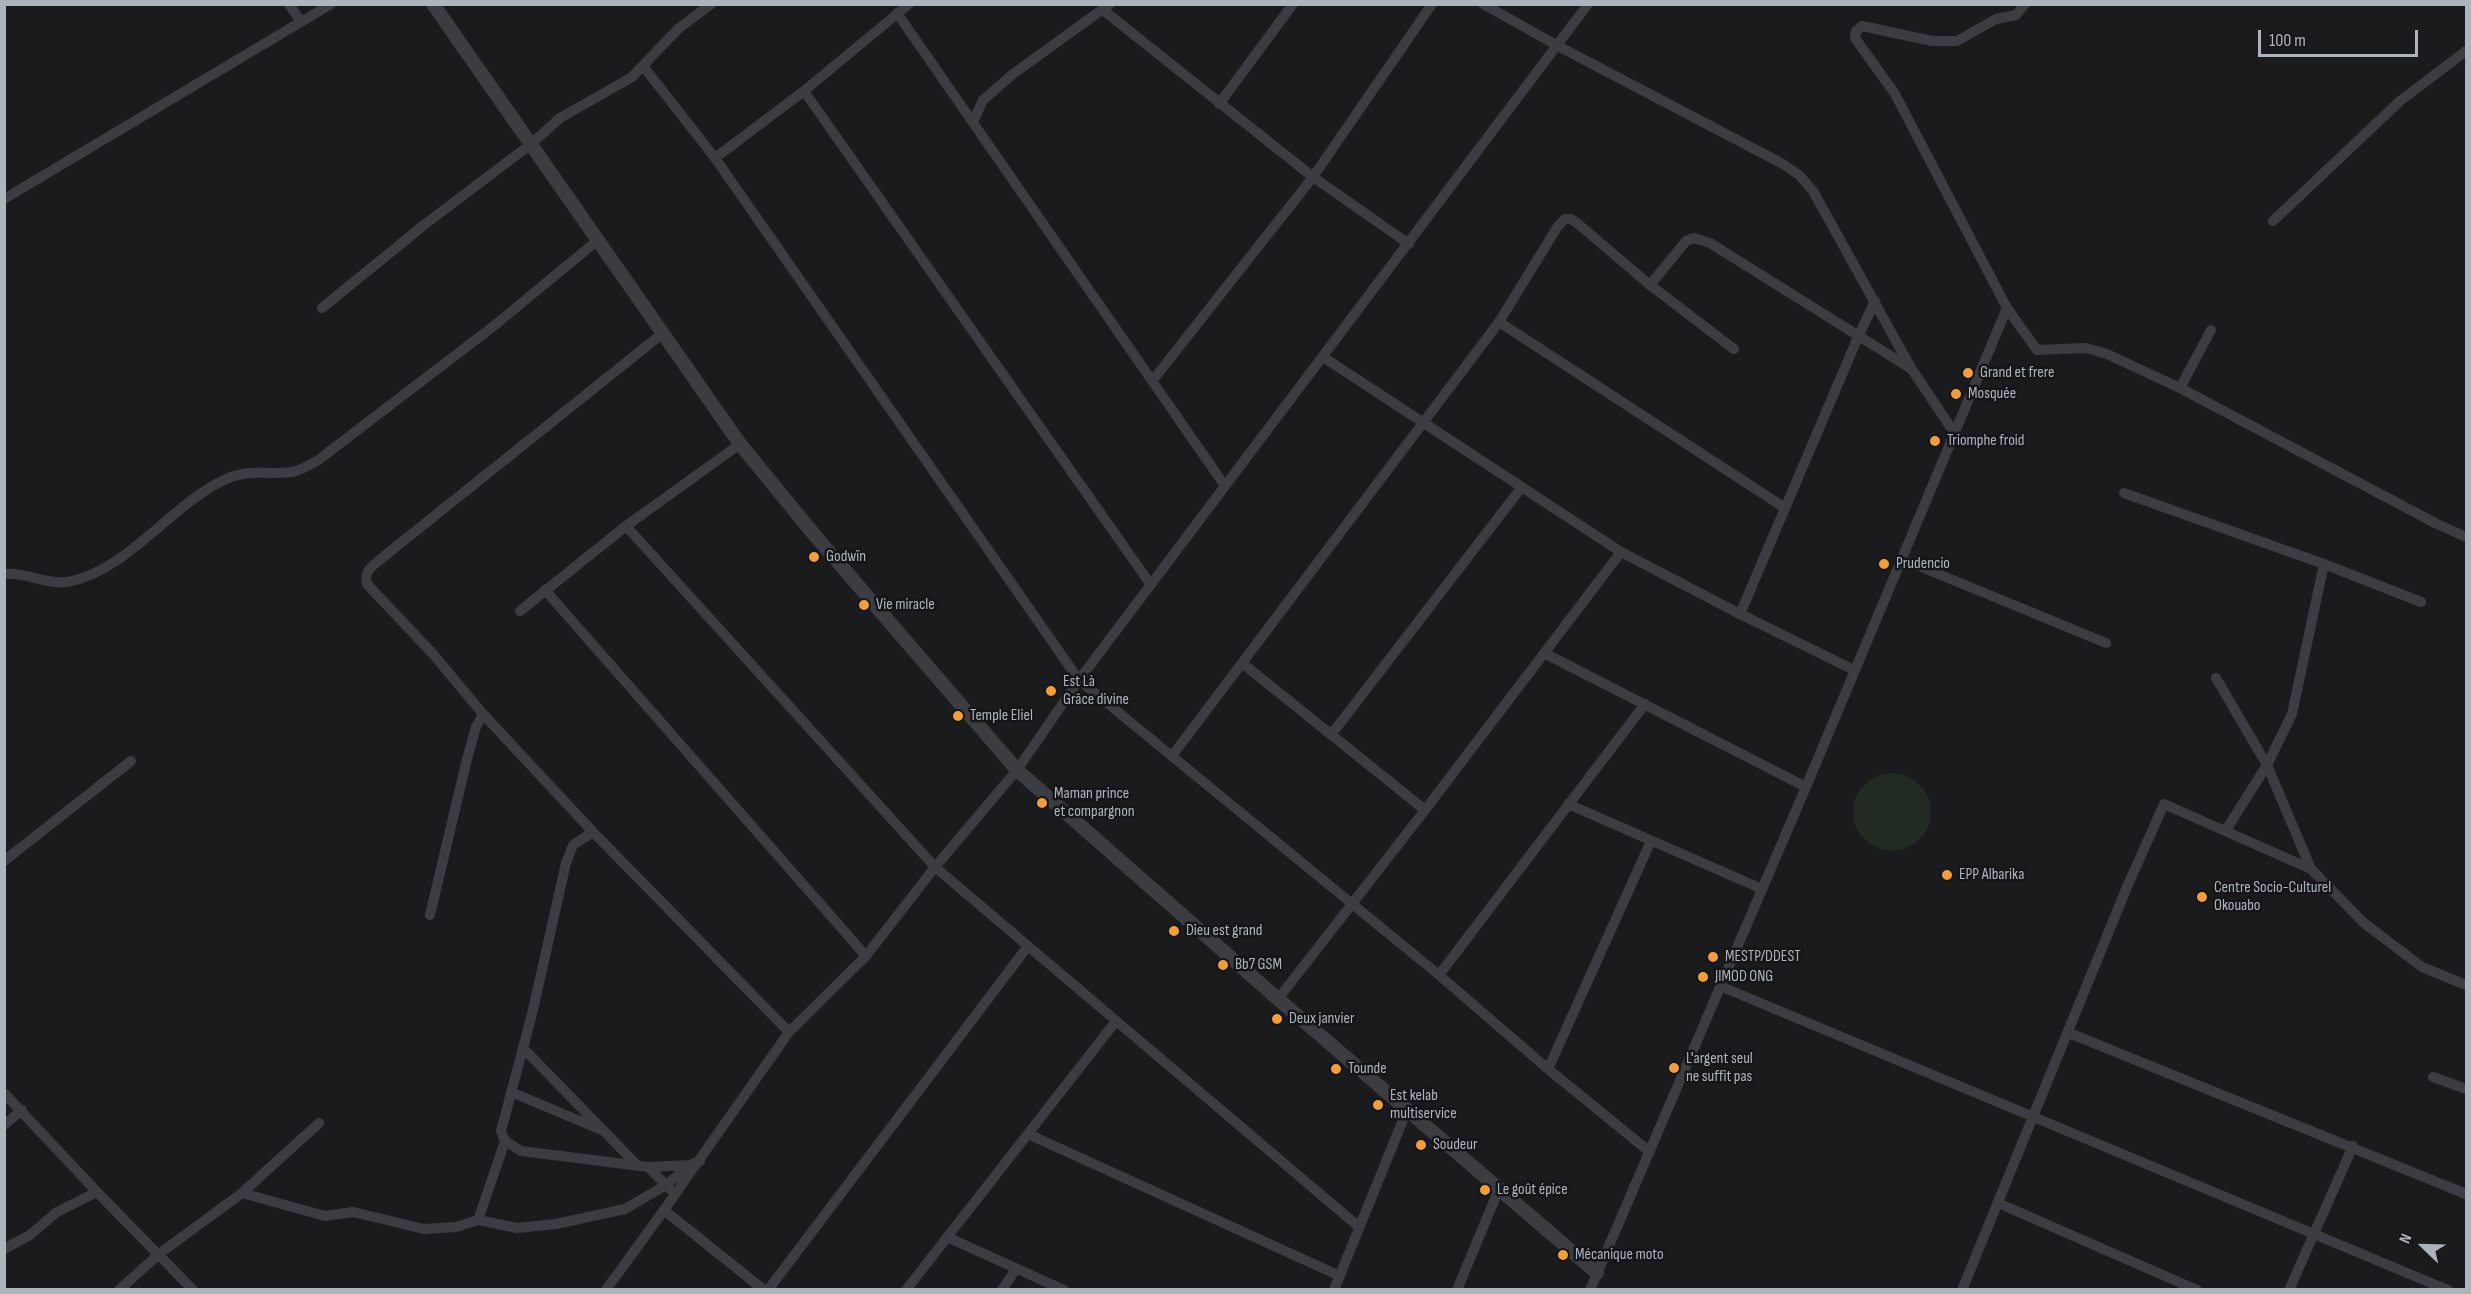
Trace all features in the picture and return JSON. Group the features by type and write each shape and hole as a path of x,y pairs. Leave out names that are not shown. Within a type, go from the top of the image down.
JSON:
{"street":[{"path":"289,4 302,22"},
{"path":"4,200 331,4"},
{"path":"433,4 741,444 812,532 1017,770 1278,999 1597,1273"},
{"path":"322,308 423,225 531,144 560,118 632,77 678,29 711,4"},
{"path":"715,158 804,91 909,4"},
{"path":"1219,104 1293,4"},
{"path":"1153,380 1313,177 1432,4"},
{"path":"1483,4 1783,164 1799,175 1813,191 1911,368 1955,434"},
{"path":"606,1290 789,1032 866,956 935,867 1017,770 1079,680 1588,4"},
{"path":"2025,4 2016,15 1996,19 1957,40 1932,41 1862,26 1856,31 1855,38 1895,94 2007,308 2037,350 2097,350 2180,388 2437,524 2466,537"},
{"path":"973,122 983,100 1013,74 1107,8 1219,104 1313,177 1408,244"},
{"path":"897,13 1225,486"},
{"path":"2273,221 2400,101 2466,51"},
{"path":"643,66 715,158 1079,680 1439,975 1548,1069 1650,1152"},
{"path":"804,91 1150,585"},
{"path":"1172,756 1499,322 1564,219 1571,219 1577,223 1650,285 1734,349"},
{"path":"1650,285 1686,241 1694,238 1710,243 1911,368"},
{"path":"4,574 32,576 51,584 97,573 206,490 226,479 249,472 294,472 317,461 495,325 598,240"},
{"path":"1740,614 1875,302"},
{"path":"1590,1290 1806,787 2007,308"},
{"path":"1499,322 1785,508"},
{"path":"2180,388 2211,330"},
{"path":"663,333 377,562 365,576 367,584 433,654 483,714 593,832 789,1032"},
{"path":"1323,357 1621,552 1854,670"},
{"path":"520,610 626,526 741,444"},
{"path":"1331,735 1521,488"},
{"path":"2124,493 2324,564 2421,602"},
{"path":"626,526 935,867 1359,1227"},
{"path":"1278,999 1621,552"},
{"path":"1902,559 2106,643"},
{"path":"2226,830 2267,765 2292,714 2324,564"},
{"path":"545,591 866,956"},
{"path":"1544,653 1806,787"},
{"path":"1242,663 1425,810"},
{"path":"2216,678 2267,765 2311,869"},
{"path":"1439,975 1645,704"},
{"path":"430,915 466,759 476,727 483,714"},
{"path":"4,861 131,761"},
{"path":"1568,804 1762,889"},
{"path":"1962,1290 2127,887 2164,804 2311,869 2364,923 2422,967 2466,985"},
{"path":"593,832 573,845 566,863 523,1048 501,1131 505,1141 521,1151 648,1167 695,1163"},
{"path":"1548,1069 1651,841"},
{"path":"664,1210 766,1290 1028,946"},
{"path":"1720,986 1873,1052 2448,1290"},
{"path":"906,1290 1116,1021"},
{"path":"2069,1033 2353,1146 2466,1194"},
{"path":"523,1048 636,1164"},
{"path":"2433,1077 2466,1089"},
{"path":"511,1092 603,1130"},
{"path":"4,1093 193,1290"},
{"path":"4,1125 22,1110"},
{"path":"1334,1290 1407,1110"},
{"path":"118,1290 159,1254 242,1192 319,1124"},
{"path":"1028,1134 1340,1276"},
{"path":"478,1220 505,1141"},
{"path":"2289,1290 2353,1146"},
{"path":"242,1192 325,1216 353,1212 424,1229 456,1227 478,1220 517,1228 556,1224 625,1209 666,1185 695,1163"},
{"path":"648,1167 676,1194"},
{"path":"1457,1290 1499,1189"},
{"path":"4,1249 30,1235 57,1212 97,1192"},
{"path":"1998,1203 2197,1290"},
{"path":"947,1237 1064,1290"},
{"path":"1002,1290 1016,1269"}],"shaded area":[{"path":"1884,773 1900,773 1914,779 1925,790 1931,804 1931,820 1925,834 1914,845 1900,851 1884,851 1870,845 1859,834 1853,820 1853,804 1859,790 1870,779"}],"place":[{"name":"Grand et frere","path":"1968,373"},
{"name":"Mosquée","path":"1956,394"},
{"name":"Triomphe froid","path":"1935,441"},
{"name":"Godwïn","path":"814,557"},
{"name":"Prudencio","path":"1884,564"},
{"name":"Vie miracle","path":"864,605"},
{"name":"Est Là Grâce divine","path":"1051,691"},
{"name":"Temple Eliel","path":"958,716"},
{"name":"Maman prince et compargnon","path":"1042,803"},
{"name":"EPP Albarika","path":"1947,875"},
{"name":"Centre Socio-Culturel Okouabo","path":"2202,897"},
{"name":"Dieu est grand","path":"1174,931"},
{"name":"MESTP/DDEST","path":"1713,957"},
{"name":"Bb7 GSM","path":"1223,965"},
{"name":"JIMOD ONG","path":"1703,977"},
{"name":"Deux janvier","path":"1277,1019"},
{"name":"L'argent seul ne suffit pas","path":"1674,1068"},
{"name":"Tounde","path":"1336,1069"},
{"name":"Est kelab multiservice","path":"1378,1105"},
{"name":"Soudeur","path":"1421,1145"},
{"name":"Le goût épice","path":"1485,1190"},
{"name":"Mécanique moto","path":"1563,1255"}]}
